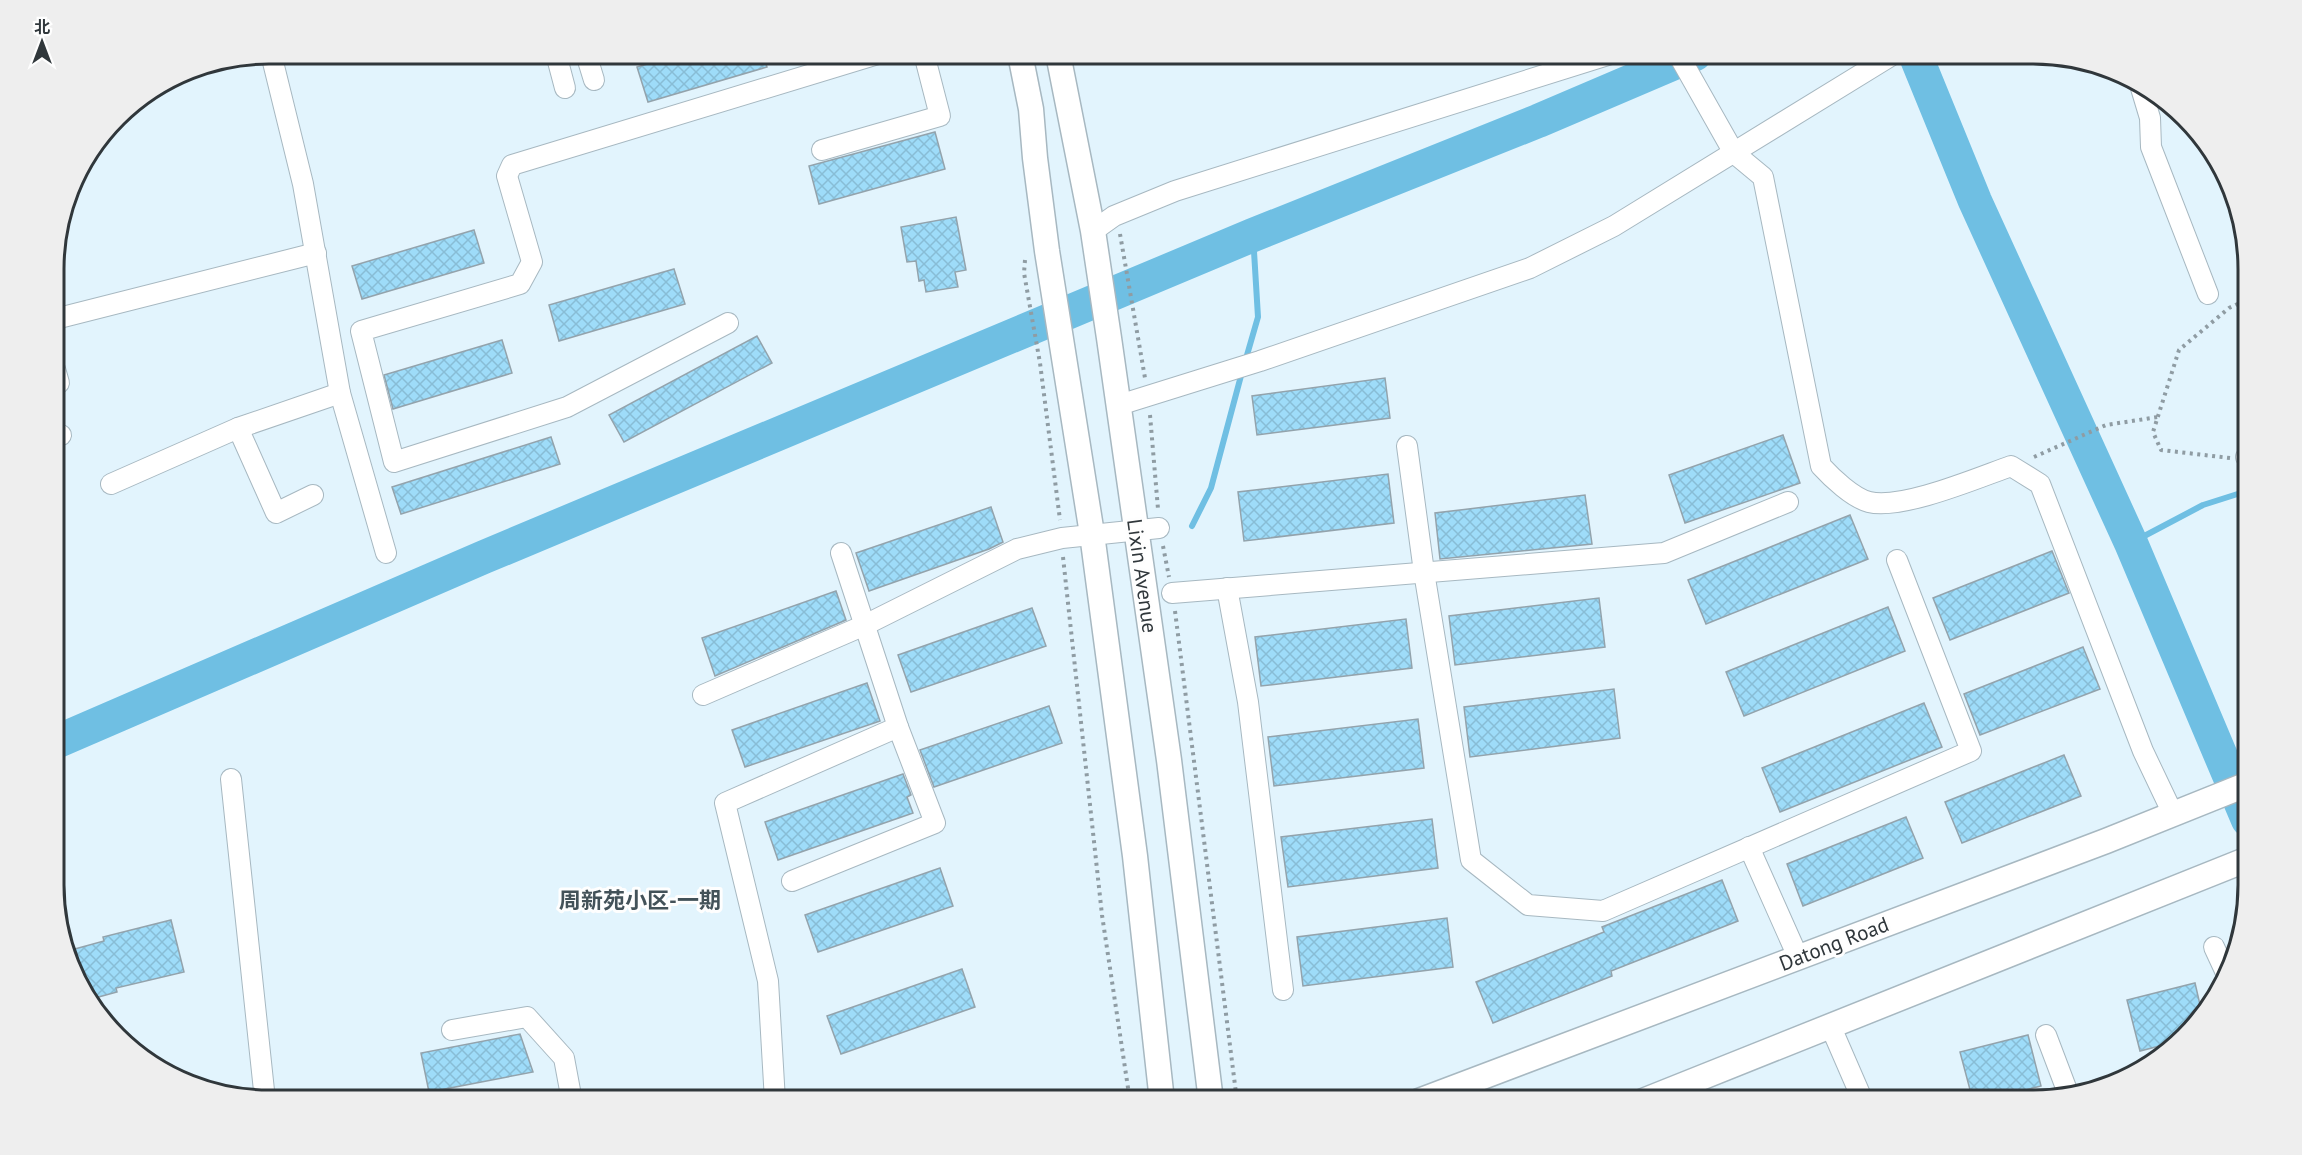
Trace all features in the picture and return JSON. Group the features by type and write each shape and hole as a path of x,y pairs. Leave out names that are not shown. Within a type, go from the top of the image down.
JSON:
{"street":[{"path":"1093,231 1114,216 1175,191 1578,64"},
{"path":"1683,64 1734,153 1763,177 1821,466 1838,483 1868,502 1902,503 2011,466 2040,484 2143,751 2181,811"},
{"path":"1119,405 1260,361 1530,268 1614,226 1878,64"},
{"path":"274,65 303,184 340,393 386,553"},
{"path":"559,65 565,88"},
{"path":"589,65 594,80"},
{"path":"728,323 567,407 394,462 361,331 520,284 532,262 507,176 512,165 843,65"},
{"path":"822,150 939,116 927,65"},
{"name":"Lixin Avenue","path":"1022,65 1031,110 1047,251 1092,534 1135,856 1161,1090"},
{"name":"Lixin Avenue","path":"1060,65 1093,231 1119,405 1169,760 1210,1090"},
{"path":"2144,98 2150,118 2151,147 2208,294"},
{"path":"65,316 316,253"},
{"path":"111,484 238,428 340,393"},
{"path":"238,428 276,513 313,495"},
{"path":"1407,446 1424,572 1471,860 1528,905 1603,911 1971,751 1897,560"},
{"path":"1172,593 1664,553 1788,502"},
{"path":"703,695 865,626 1017,549 1062,538 1160,528"},
{"path":"792,881 935,823 898,727 841,553"},
{"path":"1227,588 1248,702 1283,990"},
{"path":"774,1090 768,981 725,803 898,727"},
{"path":"231,779 264,1090"},
{"name":"Datong Road","path":"1448,1090 2106,841 2238,788"},
{"path":"1749,848 1798,957"},
{"path":"1670,1090 2238,863"},
{"path":"2214,947 2222,963"},
{"path":"452,1030 527,1017 564,1058 570,1090"},
{"path":"1830,1025 1858,1090"},
{"path":"2046,1035 2066,1088"}],"path":[{"name":"Lixin Avenue","path":"1123,242 1148,397 1160,528 1172,593 1237,1090"},
{"path":"1024,273 1040,363 1062,538 1064,581 1102,915 1128,1090"},
{"path":"2238,304 2229,308 2179,350 2153,432 2161,450 2222,458 2238,457"},
{"path":"2041,454 2106,425 2158,417"}],"building":[{"path":"645,65 766,65 767,67 648,102 637,67"},
{"path":"935,132 945,169 819,204 809,166"},
{"path":"956,217 966,270 955,272 958,287 926,292 924,280 919,281 916,261 907,262 901,227"},
{"path":"474,230 484,263 362,299 352,266"},
{"path":"674,269 685,304 559,341 549,305"},
{"path":"757,336 772,363 624,442 609,415"},
{"path":"502,340 512,373 393,409 384,375"},
{"path":"1385,378 1390,418 1257,435 1252,396"},
{"path":"1783,435 1800,483 1685,523 1669,475"},
{"path":"551,437 560,464 401,514 392,487"},
{"path":"1388,474 1394,523 1244,541 1238,492"},
{"path":"1585,495 1592,544 1440,559 1435,513"},
{"path":"991,507 1003,542 869,591 856,553"},
{"path":"1850,515 1868,559 1706,624 1688,580"},
{"path":"2052,551 2069,593 1950,640 1933,598"},
{"path":"836,591 846,620 715,676 702,638"},
{"path":"1599,598 1605,647 1455,665 1449,616"},
{"path":"1888,607 1905,651 1744,716 1726,672"},
{"path":"1032,608 1046,646 911,692 898,655"},
{"path":"1406,619 1412,668 1261,686 1255,637"},
{"path":"2083,647 2100,689 1980,735 1964,694"},
{"path":"867,683 880,721 745,767 732,730"},
{"path":"1614,689 1620,738 1470,757 1464,707"},
{"path":"1924,703 1942,747 1780,812 1762,768"},
{"path":"1049,706 1062,743 934,787 920,750"},
{"path":"1418,719 1424,768 1274,786 1268,737"},
{"path":"2064,755 2081,796 1962,843 1945,802"},
{"path":"903,774 911,795 907,797 913,813 778,860 765,822"},
{"path":"1906,817 1923,858 1803,906 1787,864"},
{"path":"1432,819 1438,868 1288,887 1281,837"},
{"path":"940,868 953,906 818,952 805,915"},
{"path":"1722,880 1738,921 1611,971 1612,976 1493,1023 1476,982 1604,932 1602,927"},
{"path":"1447,918 1453,967 1303,986 1297,937"},
{"path":"171,920 184,972 116,988 117,992 98,997 80,964 75,949 104,941 103,937"},
{"path":"962,969 975,1007 841,1054 827,1016"},
{"path":"2195,983 2200,1003 2187,1021 2168,1040 2160,1046 2140,1051 2127,1000"},
{"path":"520,1034 533,1072 439,1090 429,1090 421,1053"},
{"path":"2028,1035 2041,1086 2025,1090 1970,1090 1960,1052"}],"waterway":[{"path":"64,738 484,557 1253,235 1538,121 1671,64"},
{"path":"1919,64 1975,201 2131,543 2238,796"},
{"path":"1245,362 1258,317 1253,235"},
{"path":"1192,526 1211,488 1242,372"},
{"path":"2131,543 2203,505 2238,494"}],"district":[{"name":"周新苑小区-一期","path":"640,900"}]}
